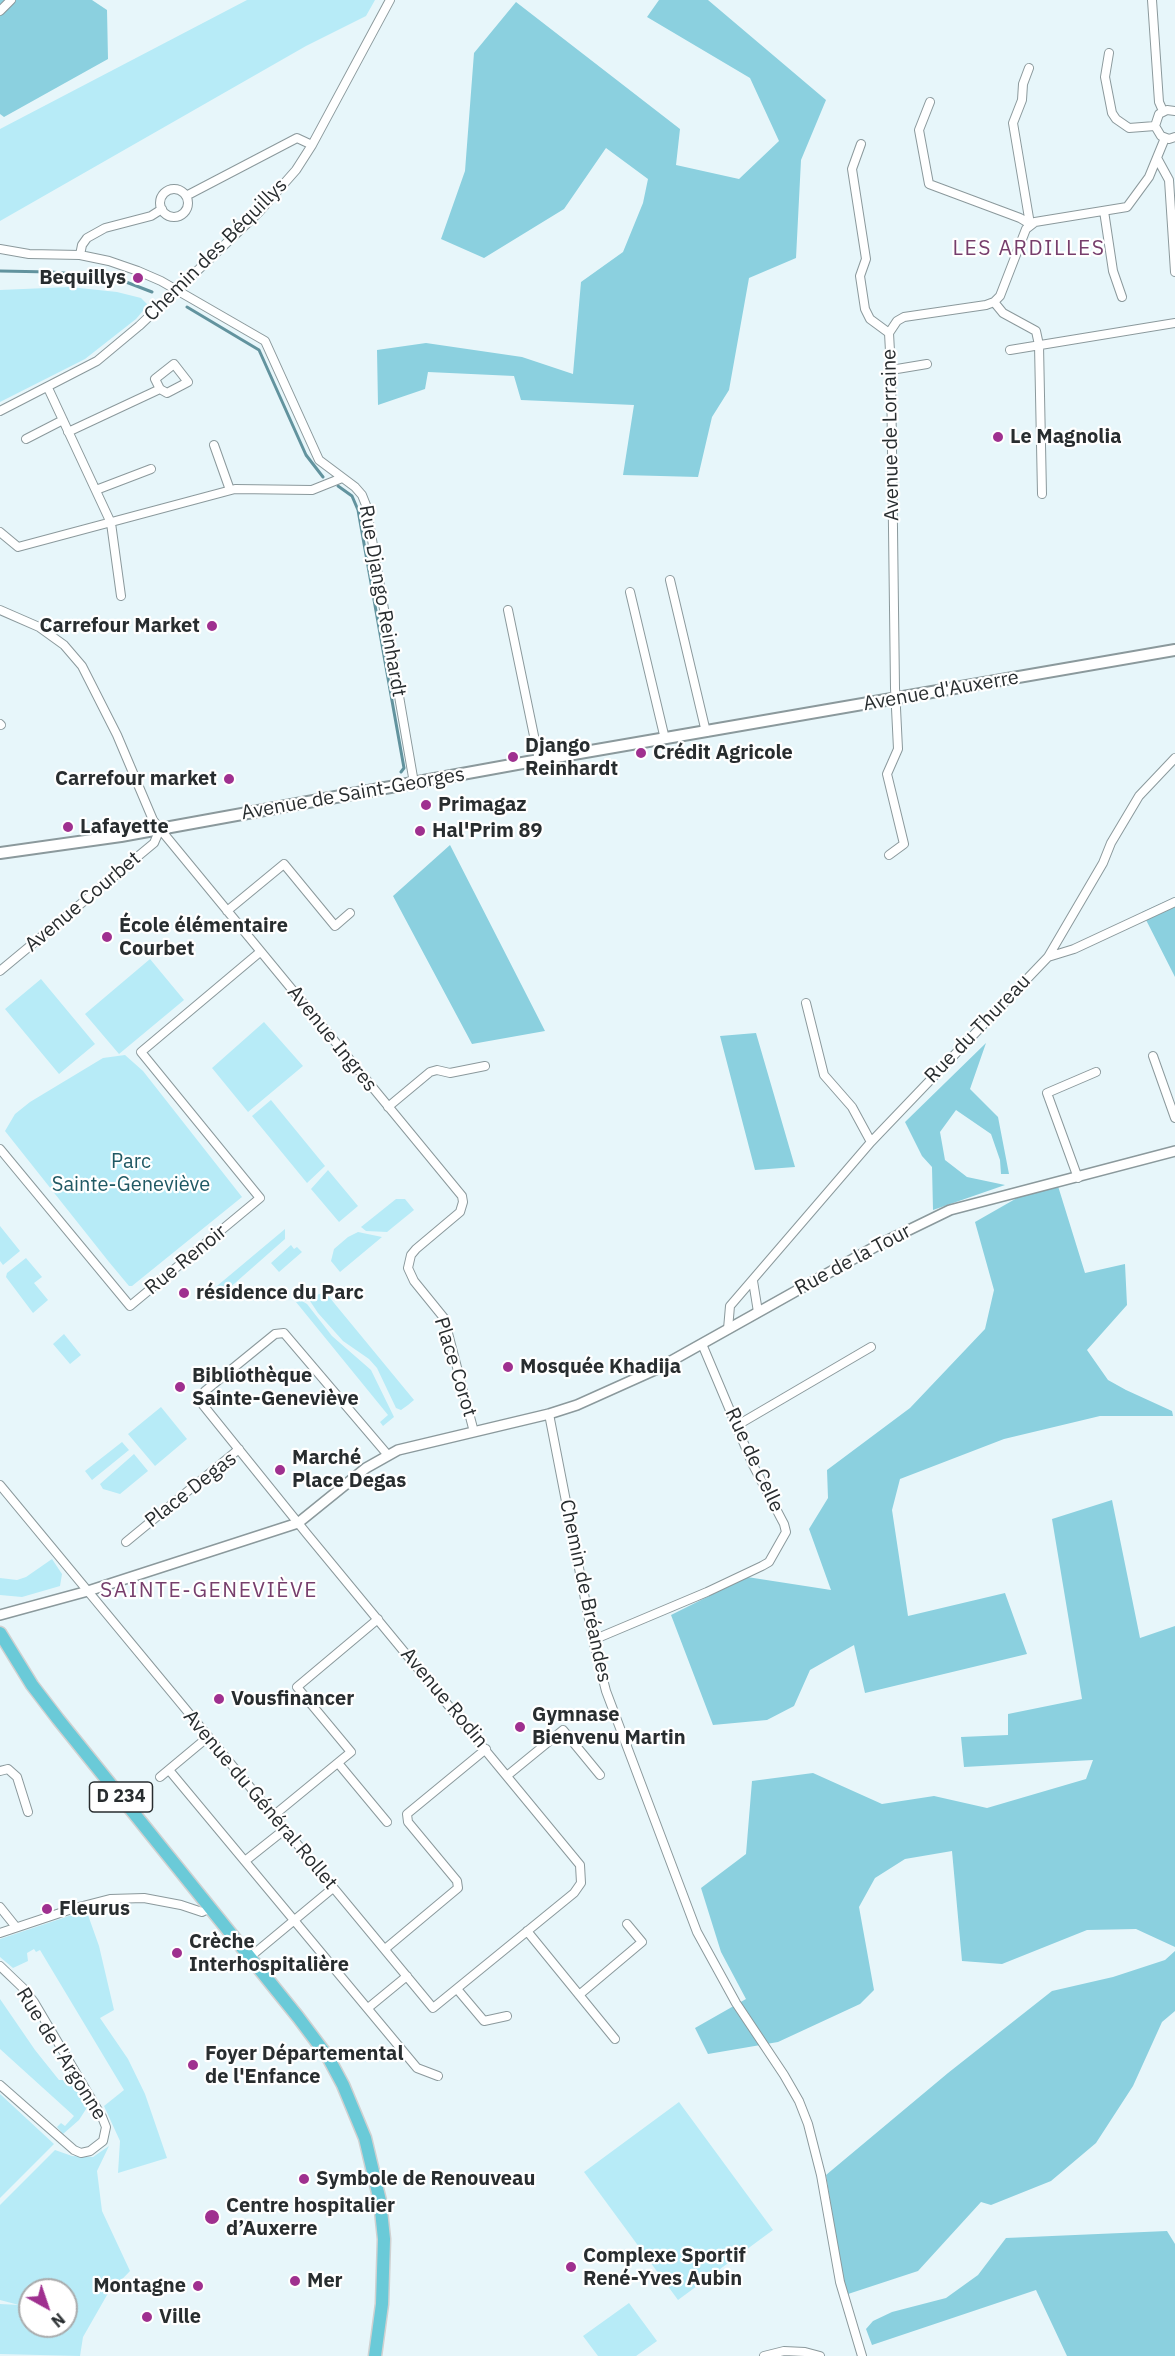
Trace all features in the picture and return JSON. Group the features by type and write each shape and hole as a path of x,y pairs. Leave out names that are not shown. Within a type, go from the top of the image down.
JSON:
{"main road":[{"name":"Avenue d'Auxerre","path":"706,732 1175,650"},
{"name":"Avenue de Saint-Georges","path":"0,853 160,829 706,732"},
{"name":"D 234","path":"0,1633 32,1685 58,1719 250,1957 312,2036 336,2071 355,2110 365,2138 380,2201 384,2239 382,2304 375,2356"}],"street":[{"path":"0,11 11,0"},
{"name":"Chemin des Béquillys","path":"0,411 97,361 139,326 259,212 296,170 312,145 390,0"},
{"path":"1152,0 1159,102 1163,111"},
{"path":"1109,53 1106,77 1112,113 1116,119 1129,128 1155,126"},
{"path":"1029,68 1023,84 1022,100 1013,123 1030,224"},
{"path":"930,102 919,130 929,184 1020,218 1030,224"},
{"path":"1175,111 1163,111 1157,117 1155,126 1158,134 1165,138 1175,137"},
{"path":"186,196 297,138 312,145"},
{"path":"1042,494 1039,345 1036,331 1003,313 994,302 1000,296 1030,224 1040,220 1127,207 1149,177 1165,138"},
{"path":"861,144 852,169 866,259 860,276 865,309 870,319 889,333"},
{"path":"1157,158 1169,180 1175,272"},
{"path":"170,190 179,190 186,196 188,204 181,214 169,215 162,209 163,196 170,190"},
{"path":"80,255 82,245 87,238 105,228 151,216 162,209"},
{"path":"1104,211 1113,271 1122,297"},
{"name":"Rue Django Reinhardt","path":"0,249 29,254 80,255 109,261 138,271 265,341 319,460 362,495 366,505 414,783"},
{"name":"Avenue de Lorraine","path":"889,855 904,844 886,774 898,749 889,333 897,321 904,317 994,302"},
{"path":"1010,350 1175,322"},
{"path":"891,370 927,364"},
{"path":"48,388 111,524 122,596"},
{"path":"68,432 160,389"},
{"path":"26,439 63,420"},
{"path":"214,445 230,490"},
{"path":"96,490 151,469"},
{"path":"0,532 18,547 111,524 230,490 312,490 342,478"},
{"path":"670,580 706,732"},
{"path":"630,592 665,739"},
{"name":"Avenue Ingres","path":"0,610 39,627 64,645 82,666 117,735 153,820 459,1191"},
{"path":"508,610 539,760"},
{"name":"Rue du Thureau","path":"728,1329 730,1306 871,1142 1048,957 1139,796 1175,758"},
{"name":"Avenue Courbet","path":"0,971 154,843 160,829"},
{"path":"227,911 284,864 335,926 350,913"},
{"path":"1048,957 1074,949 1175,902"},
{"name":"Rue Renoir","path":"0,1149 130,1306 260,1198 141,1052 260,952"},
{"path":"806,1003 824,1075 852,1107 871,1142"},
{"path":"1153,1056 1175,1118"},
{"path":"388,1107 430,1072 437,1070 450,1073 485,1066"},
{"path":"1078,1178 1047,1093 1096,1072"},
{"name":"Rue de la Tour","path":"298,1522 387,1454 410,1446 549,1414 577,1405 641,1377 880,1244 950,1210 1175,1151"},
{"name":"Place Corot","path":"459,1191 463,1202 460,1212 416,1249 411,1255 408,1268 414,1281 444,1318 474,1431"},
{"path":"753,1281 758,1312"},
{"path":"239,1449 203,1405 201,1398 205,1391 275,1334 281,1332 286,1335 387,1454"},
{"name":"Rue de Celle","path":"593,1640 707,1592 769,1562 786,1532 753,1465 702,1344"},
{"path":"736,1426 871,1347"},
{"name":"Chemin de Bréandes","path":"549,1414 593,1640 606,1691 697,1932 736,2003 784,2075 808,2124 821,2175 840,2282 862,2356"},
{"name":"Place Degas","path":"126,1542 239,1449 298,1522"},
{"name":"Avenue du Général Rollet","path":"0,1485 433,2008 457,1989"},
{"path":"0,1615 88,1591 298,1522"},
{"name":"Avenue Rodin","path":"298,1522 577,1859 582,1871 578,1888 527,1931"},
{"path":"273,1816 351,1752 297,1687 378,1619"},
{"path":"508,1775 563,1730 600,1774"},
{"path":"160,1777 208,1737"},
{"path":"385,1949 459,1886 408,1822 407,1814 486,1749"},
{"path":"338,1763 387,1822"},
{"path":"0,1771 8,1769 17,1777 28,1812"},
{"path":"169,1770 417,2068 438,2076"},
{"path":"245,1862 284,1830"},
{"path":"250,1957 333,1888"},
{"path":"0,1933 75,1908 111,1899 144,1898 181,1905 202,1912 210,1908"},
{"path":"0,1907 16,1927"},
{"path":"579,1995 642,1942 627,1924"},
{"path":"507,2016 484,2021 457,1989 527,1931 615,2039"},
{"name":"Rue de l'Argonne","path":"0,1966 34,2002 102,2117 106,2134 98,2147 90,2151 74,2150 0,2085"},
{"path":"368,2008 407,1976"},
{"path":"764,2356 784,2352 805,2352 820,2356"}],"green space":[{"path":"247,0 375,0 366,16 306,46 0,221 0,129"},
{"path":"70,287 117,292 141,298 148,305 136,319 85,359 0,402 0,290"},
{"path":"150,959 184,1000 119,1054 85,1014"},
{"path":"41,979 95,1044 59,1074 5,1009"},
{"path":"264,1022 303,1066 248,1112 212,1068"},
{"name":"Parc Sainte-Geneviève","path":"125,1055 143,1071 242,1197 132,1286 129,1286 109,1262 5,1131 15,1114 30,1102 103,1058"},
{"path":"271,1100 325,1166 307,1183 252,1116"},
{"path":"328,1170 358,1206 339,1222 311,1189"},
{"path":"396,1199 405,1199 414,1210 387,1232 366,1231 361,1227"},
{"path":"0,1226 20,1251 3,1265 0,1261"},
{"path":"285,1229 285,1239 218,1298 211,1291"},
{"path":"358,1232 382,1237 340,1272 331,1261 334,1249"},
{"path":"291,1245 302,1252 279,1272 271,1263"},
{"path":"26,1258 42,1277 34,1283 48,1300 33,1313 6,1277 7,1273"},
{"path":"325,1292 414,1400 401,1410 396,1408 377,1368 369,1359 343,1341 310,1301 311,1297"},
{"path":"302,1301 307,1304 332,1336 371,1370 394,1417 383,1426 380,1422 388,1415 296,1302"},
{"path":"64,1334 81,1355 70,1364 53,1344"},
{"path":"161,1407 187,1439 155,1466 128,1434"},
{"path":"122,1442 129,1450 92,1480 85,1471"},
{"path":"134,1454 148,1471 120,1494 103,1489 100,1484"},
{"path":"52,1559 62,1574 60,1586 22,1597 0,1595 0,1578 17,1580 26,1577"},
{"path":"75,1914 88,1915 99,1946 114,2010 100,2018 128,2059 145,2094 167,2158 118,2173 120,2141 104,2106 124,2090 40,1950 36,1952 34,1949 27,1953 28,1961 13,1968 0,1957 0,1939"},
{"path":"0,1999 59,2080 72,2080 88,2106 79,2120 63,2134 57,2127 61,2123 65,2126 74,2116 0,2049"},
{"path":"0,2094 54,2144 0,2198"},
{"path":"679,2102 773,2230 678,2300 584,2172"},
{"path":"109,2146 97,2171 102,2211 130,2271 107,2295 83,2337 80,2356 0,2354 0,2304 18,2305 18,2338 78,2338 78,2278 18,2278 18,2305 0,2300 0,2205 55,2150 72,2156 93,2157"},
{"path":"629,2303 657,2341 636,2356 598,2356 583,2336"}],"shaded area":[{"path":"0,0 92,0 107,10 108,59 4,117 0,114"},
{"path":"659,0 708,0 826,100 801,160 796,258 749,278 729,390 712,417 698,477 623,475 634,405 521,400 514,376 428,372 425,389 378,405 377,350 426,343 522,357 573,374 581,282 623,252 643,203 648,179 606,148 564,209 484,258 441,239 465,171 474,53 516,2 680,129 676,165 739,179 779,141 750,78 647,17"},
{"path":"450,845 545,1031 472,1044 393,896"},
{"path":"1175,897 1175,977 1142,912"},
{"path":"756,1033 795,1167 755,1170 720,1036"},
{"path":"986,1043 970,1089 998,1117 1009,1174 1001,1174 1000,1160 991,1134 956,1110 940,1132 945,1160 967,1177 1005,1185 933,1210 932,1167 922,1156 905,1122"},
{"path":"1058,1186 1085,1273 1125,1264 1127,1305 1087,1350 1108,1380 1172,1411 1173,1416 1100,1416 1004,1439 900,1479 892,1510 908,1616 1005,1593 1027,1654 865,1693 854,1645 810,1670 794,1706 767,1720 713,1725 671,1615 747,1577 831,1590 809,1529 828,1498 827,1470 910,1408 985,1329 994,1290 975,1222 1024,1194"},
{"path":"1112,1500 1140,1638 1175,1626 1175,1947 1136,1929 1087,1930 1002,1964 962,1961 952,1851 905,1859 875,1878 859,1907 874,1990 860,2004 778,2042 708,2054 695,2028 746,1999 721,1952 701,1888 746,1854 752,1781 813,1773 882,1804 934,1796 987,1808 1086,1779 1093,1760 964,1767 961,1737 1008,1735 1008,1714 1082,1699 1052,1519"},
{"path":"1175,1951 1175,2011 1162,2022 1133,2086 1096,2143 1051,2181 991,2205 981,2202 918,2271 845,2295 826,2175 948,2073 1052,1991 1113,1977 1165,1960"},
{"path":"1167,2231 1175,2244 1175,2356 1067,2356 1036,2290 872,2345 866,2329 873,2321 892,2312 946,2298 978,2275 1006,2238"}],"waterway":[{"path":"0,271 113,277 152,292"},
{"path":"187,307 259,350 306,455 323,477"},
{"path":"338,486 352,496 358,510 404,768 401,772"}],"place":[{"name":"Bequillys","path":"138,278"},
{"name":"Le Magnolia","path":"998,437"},
{"name":"Carrefour Market","path":"212,626"},
{"name":"Crédit Agricole","path":"641,753"},
{"name":"Django Reinhardt","path":"513,757"},
{"name":"Carrefour market","path":"229,779"},
{"name":"Primagaz","path":"426,805"},
{"name":"Lafayette","path":"68,827"},
{"name":"Hal'Prim 89","path":"420,831"},
{"name":"École élémentaire Courbet","path":"107,937"},
{"name":"résidence du Parc","path":"184,1293"},
{"name":"Mosquée Khadija","path":"508,1367"},
{"name":"Bibliothèque Sainte-Geneviève","path":"180,1387"},
{"name":"Marché Place Degas","path":"280,1470"},
{"name":"Vousfinancer","path":"219,1699"},
{"name":"Gymnase Bienvenu Martin","path":"520,1727"},
{"name":"Fleurus","path":"47,1909"},
{"name":"Crèche Interhospitalière","path":"177,1953"},
{"name":"Foyer Départemental de l'Enfance","path":"193,2065"},
{"name":"Symbole de Renouveau","path":"304,2179"},
{"name":"Centre hospitalier d’Auxerre","path":"212,2217"},
{"name":"Complexe Sportif René-Yves Aubin","path":"571,2267"},
{"name":"Mer","path":"295,2281"},
{"name":"Montagne","path":"198,2286"},
{"name":"Ville","path":"147,2317"}],"district":[{"name":"LES ARDILLES","path":"1029,249"},
{"name":"SAINTE-GENEVIÈVE","path":"209,1591"}]}
